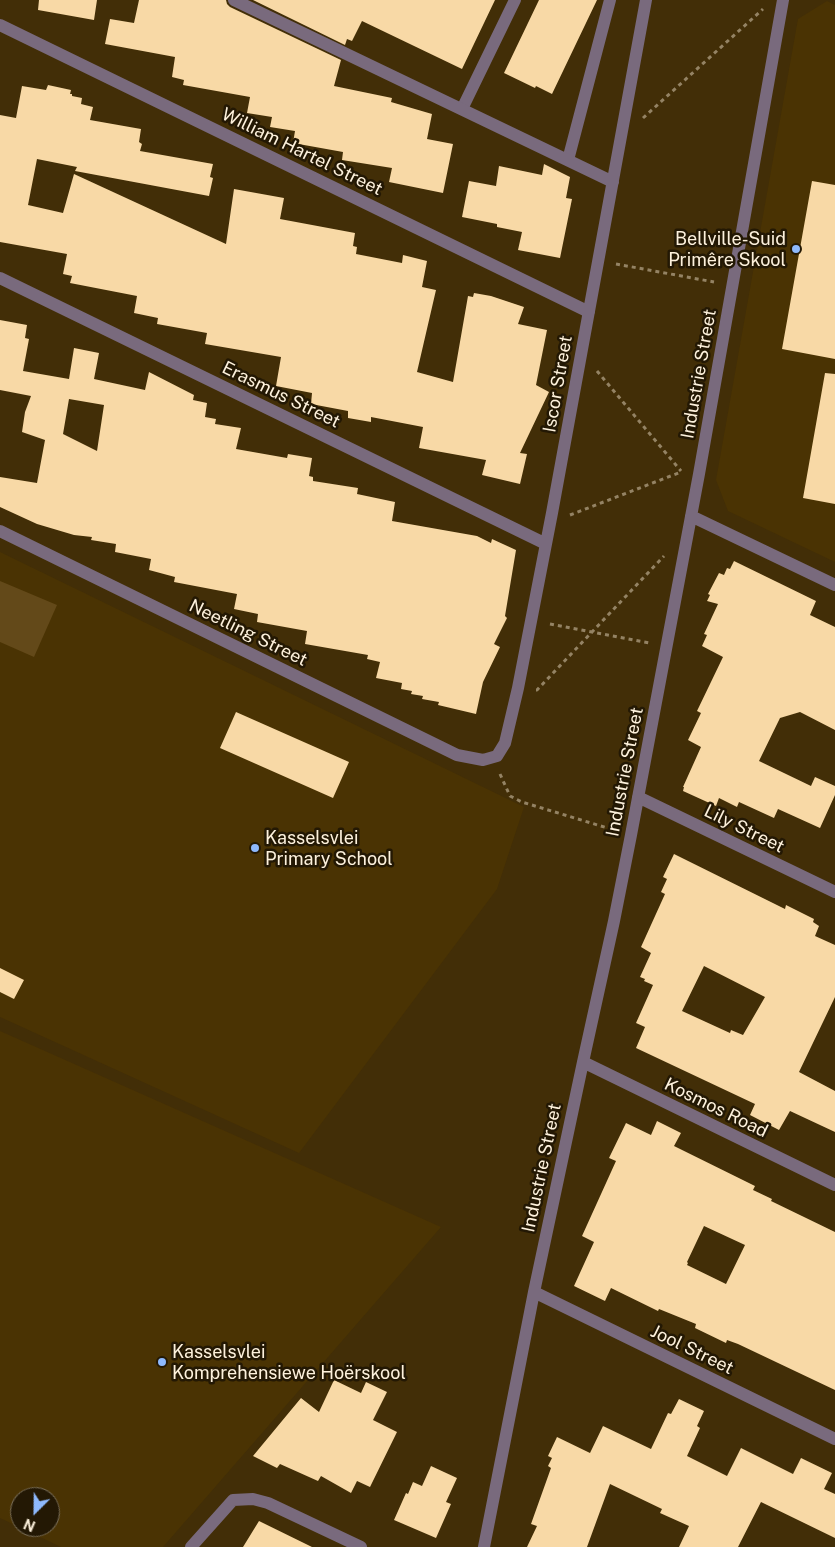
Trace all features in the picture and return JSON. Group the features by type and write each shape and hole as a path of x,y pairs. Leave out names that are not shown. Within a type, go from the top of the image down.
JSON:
{"street":[{"path":"234,0 613,182"},
{"path":"462,109 515,0"},
{"path":"568,160 610,0"},
{"name":"Iscor Street","path":"497,756 505,743 512,716 546,544 646,0"},
{"name":"Industrie Street","path":"484,1547 534,1292 614,922 691,516 783,0"},
{"name":"William Hartel Street","path":"0,25 589,312"},
{"name":"Erasmus Street","path":"0,278 546,544"},
{"path":"691,516 835,585"},
{"name":"Neetling Street","path":"0,531 457,756 483,760 497,756"},
{"name":"Lily Street","path":"638,797 835,892"},
{"name":"Kosmos Road","path":"583,1062 835,1186"},
{"name":"Jool Street","path":"534,1292 835,1439"},
{"path":"191,1547 233,1500 253,1499 268,1503 361,1547"}],"path":[{"path":"643,118 767,5"},
{"path":"615,264 714,282"},
{"path":"571,515 682,472 582,352"},
{"path":"537,690 667,553"},
{"path":"548,623 651,644"},
{"path":"497,756 500,776 510,796 522,802 617,830"}],"shaded area":[{"name":"Bellville-Suid Primêre Skool","path":"827,1 835,5 835,562 728,511 716,480 798,19"},
{"name":"Kasselsvlei Primary School","path":"0,552 524,807 497,889 299,1153 0,1017"},
{"path":"0,581 57,605 34,657 0,642"},
{"name":"Kasselsvlei Komprehensiewe Hoërskool","path":"0,1031 441,1227 163,1547 61,1547 40,1537 60,1537 60,1487 10,1487 10,1523 0,1518"}],"building":[{"path":"39,0 97,0 94,20 38,10"},
{"path":"139,0 226,0 230,7 341,60 334,86 392,98 391,102 432,114 427,139 453,144 443,193 389,182 392,168 342,160 343,152 293,143 295,131 270,127 272,117 247,113 250,97 183,85 184,80 172,77 175,57 105,44 110,19 134,23"},
{"path":"253,0 495,0 462,69 362,21 352,41 347,39 345,45"},
{"path":"539,0 597,0 552,94 504,73"},
{"path":"48,85 71,90 70,94 72,96 82,98 81,104 93,107 90,120 141,129 139,142 142,144 140,151 213,164 210,177 213,178 209,196 75,171 77,167 37,159 28,205 63,213 74,174 226,244 234,189 284,198 280,219 355,233 353,246 357,247 356,254 402,263 403,255 427,261 422,287 436,290 417,372 453,382 468,296 473,297 474,293 491,296 524,307 518,324 547,330 536,385 549,392 520,453 527,454 520,484 482,475 486,460 419,448 423,427 371,417 371,422 348,418 348,411 311,404 312,393 276,386 281,357 205,344 207,333 157,324 158,318 134,313 137,296 70,283 72,276 63,274 67,254 0,242 0,115 16,118 22,86 46,90"},
{"path":"544,164 570,177 566,198 572,199 560,258 518,250 522,232 497,227 497,224 462,217 469,181 496,186 499,166 542,175"},
{"path":"812,181 835,185 835,359 782,349"},
{"path":"0,320 27,325 25,338 29,339 23,371 69,379 74,348 99,353 94,379 145,390 149,372 194,395 193,400 207,403 205,417 216,419 215,424 241,428 236,449 287,458 288,454 312,458 309,476 313,477 313,481 358,488 357,494 395,502 392,521 477,536 491,543 492,539 516,550 505,616 507,618 494,644 500,647 483,682 476,714 438,705 439,702 422,699 423,696 411,694 412,691 401,689 402,683 376,678 380,662 367,659 368,655 305,644 307,631 257,622 258,614 234,609 237,594 174,582 175,577 149,570 151,559 115,552 116,544 91,540 92,537 74,535 37,524 0,507 0,477 37,483 45,440 22,432 25,412 31,396 0,390","holes":["69,399 104,405 97,451 63,434"]},
{"path":"825,373 835,374 835,504 803,498"},
{"path":"734,561 816,601 810,615 835,627 835,730 800,712 780,718 759,761 811,786 815,777 835,786 835,795 820,828 778,809 774,818 739,802 737,807 719,798 716,806 683,791 683,787 701,747 688,740 701,713 697,711 723,657 702,646 707,635 704,634 718,604 707,601 710,595 708,594 719,573 724,575 727,568 730,569"},
{"path":"236,712 349,762 333,798 220,748"},
{"path":"674,854 785,909 786,905 814,919 813,922 819,926 815,936 835,945 835,997 799,1072 835,1091 835,1132 790,1111 779,1130 750,1115 755,1104 636,1048 645,1027 636,1023 653,985 640,977 651,953 641,947 665,894 661,892 667,879 663,877","holes":["704,966 765,997 743,1035 731,1030 730,1033 682,1011"]},
{"path":"0,968 24,980 14,999 0,992"},
{"path":"657,1121 681,1133 674,1146 755,1186 753,1190 772,1199 771,1201 835,1232 835,1390 738,1344 727,1340 726,1343 695,1328 696,1324 659,1309 658,1311 611,1288 605,1301 574,1286 594,1242 582,1236 616,1161 609,1158 626,1123 651,1135","holes":["704,1226 745,1245 726,1284 687,1265"]},
{"path":"334,1380 361,1393 366,1382 387,1392 373,1420 397,1432 370,1487 357,1481 351,1493 321,1476 318,1481 280,1464 277,1468 253,1456 301,1398 319,1412"},
{"path":"679,1399 704,1411 697,1426 700,1428 687,1456 727,1476 741,1448 793,1474 801,1458 832,1473 824,1489 835,1494 835,1538 761,1502 738,1547 679,1547 689,1526 660,1513 662,1509 610,1484 587,1547 527,1547 537,1526 531,1524 551,1468 548,1466 552,1458 548,1456 557,1437 590,1453 603,1426 651,1449 668,1413 671,1414"},
{"path":"431,1466 457,1478 446,1502 451,1504 436,1538 394,1520 413,1482 422,1486"},
{"path":"259,1521 312,1547 243,1547"}],"place":[{"name":"Bellville-Suid Primêre Skool","path":"796,249"},
{"name":"Kasselsvlei Primary School","path":"255,848"},
{"name":"Kasselsvlei Komprehensiewe Hoërskool","path":"162,1362"}]}
